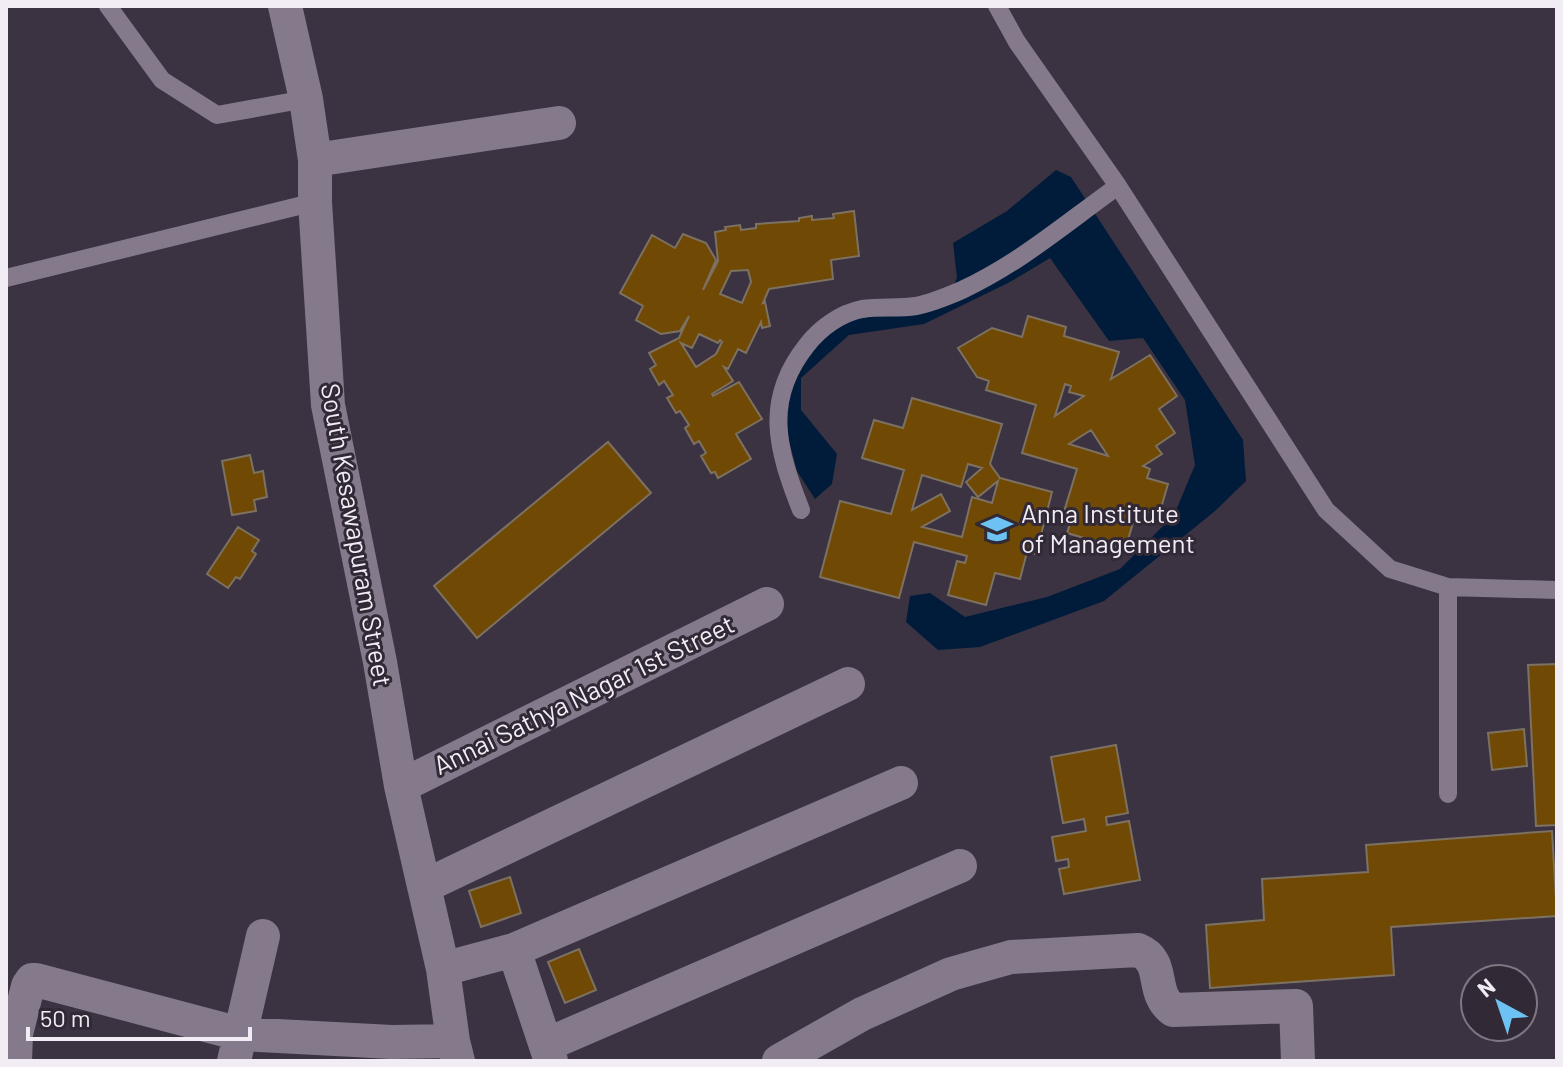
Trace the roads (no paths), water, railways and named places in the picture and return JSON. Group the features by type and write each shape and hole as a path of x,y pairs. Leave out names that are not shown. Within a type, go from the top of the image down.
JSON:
{"street":[{"name":"South Kesawapuram Street","path":"285,6 306,99 315,160 328,405 380,662 401,786 443,969 456,1051"},
{"path":"315,160 559,123"},
{"name":"Annai Sathya Nagar 1st Street","path":"401,786 767,604"},
{"path":"425,886 848,684"},
{"path":"443,969 514,950 901,783"},
{"path":"514,950 549,1053 960,866"},
{"path":"237,1048 263,936"},
{"path":"779,1061 862,1014 951,974 1011,957 1138,950 1146,953 1151,960 1163,1003 1173,1010 1296,1006 1298,1061"},
{"path":"15,1061 16,1034 32,980 41,980 237,1048 392,1042 456,1051"}],"lane":[{"path":"108,6 162,80 217,115 306,99"},
{"path":"997,6 1017,42 1118,186 1326,510 1390,569 1448,587 1557,590"},
{"path":"801,510 786,471 778,422 782,384 815,334 844,315 861,309 916,306 963,289 1034,250 1118,186"},
{"path":"6,278 315,202"},
{"path":"1448,587 1448,794"}],"water":[{"path":"1056,170 1071,177 1243,440 1246,481 1215,511 1104,601 980,647 938,650 906,622 910,596 930,593 965,617 1047,597 1120,569 1174,515 1195,465 1185,400 1143,338 1109,341 1050,258 1010,282 924,324 849,335 801,378 801,410 837,454 832,484 815,499 797,471 788,437 783,392 801,357 829,332 867,314 944,305 957,278 953,243 1007,211"}],"place":[{"name":"Anna Institute of Management","path":"997,529"}]}
